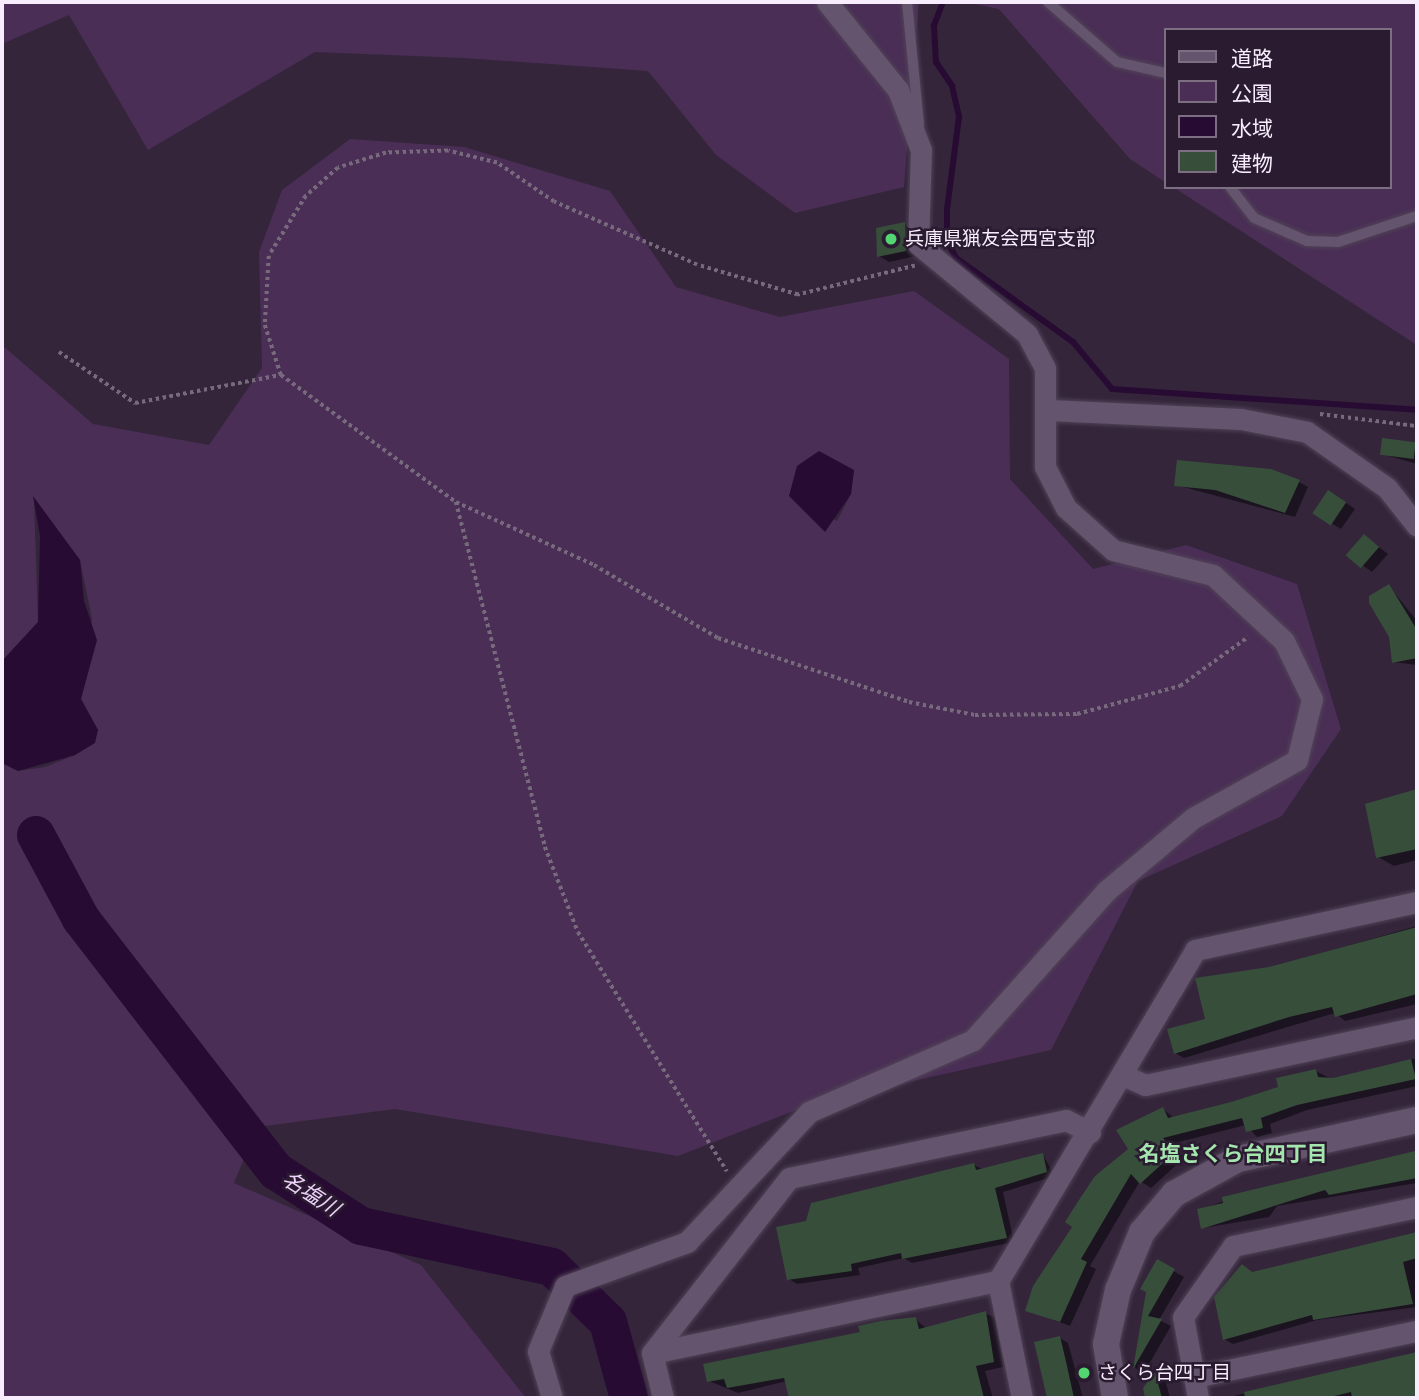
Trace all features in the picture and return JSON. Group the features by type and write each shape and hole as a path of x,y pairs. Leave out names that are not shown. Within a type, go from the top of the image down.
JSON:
{"street":[{"path":"552,1398 538,1351 565,1286 687,1242 743,1189 809,1112 972,1040 1106,891 1193,818 1297,760 1312,699 1283,642 1213,576 1113,550 1066,508 1045,467 1049,410 1045,368 1027,334 929,258 918,244 921,150 898,90 827,2"},
{"path":"1049,410 1241,418 1307,432 1387,488 1416,521"},
{"path":"1022,1398 998,1281 1125,1076 1195,950 1417,902"},
{"path":"1125,1076 1145,1085 1417,1027"},
{"path":"652,1353 789,1178 1066,1120 1090,1132"},
{"path":"1115,1398 1107,1324 1135,1246 1174,1194 1238,1159 1417,1120"},
{"path":"1198,1398 1183,1317 1233,1245 1417,1207"},
{"path":"652,1353 998,1281"},
{"path":"1194,1377 1417,1331"},
{"path":"652,1353 663,1398"}],"lane":[{"path":"907,2 921,150"},
{"path":"1048,2 1117,62 1164,73"},
{"path":"1232,189 1254,218 1307,241 1338,242 1417,216"}],"path":[{"path":"929,258 852,286 798,295 737,282 637,239 554,202 497,163 448,151 386,153 338,168 306,196 269,256 265,325 281,375 355,435 456,502 594,565 718,638 909,702 975,715 1077,714 1181,687 1248,638 1251,611"},
{"path":"58,352 135,403 281,375"},
{"path":"1307,432 1319,414 1417,426"},
{"path":"456,502 545,847 578,932 713,1155 743,1189"}],"green space":[{"path":"2,2 919,2 904,187 795,213 716,155 648,71 464,58 315,52 148,150 69,15 2,44"},
{"path":"966,2 1417,2 1417,345 1176,189 1391,189 1391,28 1164,28 1164,181 1130,159 999,9"},
{"path":"350,139 464,147 610,191 676,287 780,317 914,291 1009,359 1010,479 1093,569 1186,545 1297,584 1341,729 1282,816 1138,881 1051,1050 814,1103 678,1156 395,1109 257,1127 234,1183 421,1265 526,1398 2,1398 2,763 18,771 45,767 75,755 98,730 81,699 92,619 80,560 34,499 38,622 2,661 2,345 93,424 209,445 262,368 259,252 282,190","holes":["854,470 851,494 837,521 789,496 795,485"]}],"water":[{"path":"819,451 854,470 851,494 825,532 789,496 797,466"},
{"path":"33,496 80,560 84,601 97,640 81,699 98,730 95,743 75,755 18,771 2,763 2,661 38,622 40,536"}],"building":[{"name":"兵庫県猟友会西宮支部","path":"905,222 906,251 877,257 876,228"},
{"path":"1382,438 1416,442 1414,459 1380,455"},
{"path":"1177,460 1271,469 1300,480 1285,513 1215,490 1174,486"},
{"path":"1328,490 1346,502 1331,526 1312,513"},
{"path":"1364,534 1379,547 1361,568 1346,555"},
{"path":"1389,584 1417,630 1417,658 1392,663 1389,637 1369,603 1369,596"},
{"path":"1417,789 1417,849 1376,858 1365,804"},
{"path":"1417,927 1417,994 1335,1017 1332,1007 1289,1017 1174,1054 1167,1029 1205,1019 1195,978 1269,967"},
{"path":"1411,1059 1416,1079 1297,1105 1261,1118 1263,1128 1246,1132 1242,1118 1163,1138 1175,1152 1140,1184 1131,1174 1081,1259 1087,1262 1060,1322 1025,1311 1033,1286 1072,1227 1065,1222 1077,1203 1095,1176 1128,1149 1116,1130 1163,1107 1168,1118 1278,1087 1276,1078 1316,1069 1318,1077 1333,1078"},
{"path":"1415,1151 1417,1178 1329,1195 1325,1190 1201,1229 1197,1209 1223,1203 1222,1197"},
{"path":"1043,1153 1047,1172 995,1188 1007,1238 902,1259 901,1253 851,1264 852,1271 787,1280 776,1227 806,1221 811,1203 974,1163 976,1170"},
{"path":"1417,1232 1417,1258 1403,1262 1413,1304 1313,1320 1312,1315 1223,1340 1214,1297 1242,1264 1252,1272"},
{"path":"1157,1259 1175,1269 1148,1316 1162,1319 1133,1369 1146,1292 1140,1289"},
{"path":"986,1311 994,1362 976,1366 984,1398 789,1398 784,1378 727,1388 724,1379 707,1382 703,1364 860,1332 858,1326 880,1321 916,1317 919,1329"},
{"path":"1060,1336 1074,1398 1047,1398 1034,1342"},
{"path":"1417,1352 1417,1398 1352,1398 1351,1392 1326,1398 1245,1398 1244,1392"},
{"path":"1155,1372 1162,1398 1145,1398 1143,1388"}],"waterway":[{"path":"943,2 934,26 936,62 952,86 959,117 947,210 947,241 956,258 1073,342 1112,389 1417,410"},
{"name":"名塩川","path":"36,835 81,919 276,1171 361,1226 552,1267 608,1322 629,1398"}],"place":[{"name":"兵庫県猟友会西宮支部","path":"891,239"},
{"name":"さくら台四丁目","path":"1084,1373"}],"district":[{"name":"名塩さくら台四丁目","path":"1233,1154"}]}
